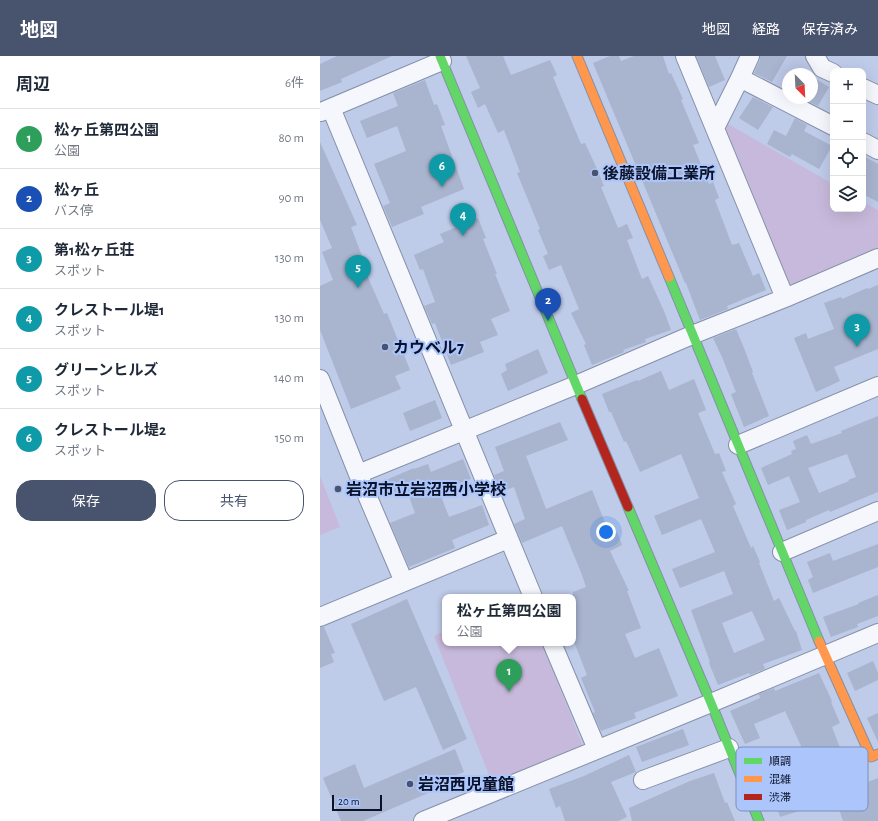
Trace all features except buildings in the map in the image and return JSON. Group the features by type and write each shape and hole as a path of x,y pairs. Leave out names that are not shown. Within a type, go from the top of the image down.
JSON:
{"street":[{"path":"577,56 825,655 866,747"},
{"path":"686,56 785,298"},
{"path":"715,128 750,56"},
{"path":"815,56 822,68 830,72"},
{"path":"532,594 464,430 325,110 441,59 736,765"},
{"path":"740,78 830,124"},
{"path":"866,89 878,95"},
{"path":"866,144 878,150"},
{"path":"358,474 576,385 878,258"},
{"path":"320,379 358,474 404,582"},
{"path":"738,446 878,386"},
{"path":"782,552 878,511"},
{"path":"320,617 508,539"},
{"path":"423,821 878,633"},
{"path":"553,646 597,749"},
{"path":"643,780 729,748"},
{"path":"868,750 871,757 878,754"},
{"path":"755,811 759,821"}],"shaded area":[{"path":"728,124 830,182 830,212 866,212 866,204 878,210 878,250 793,285 784,284 721,134"},
{"path":"320,476 340,527 320,535"},
{"path":"442,632 442,646 543,646 584,749 493,785 434,636"}],"traffic: fast":[{"path":"440,56 582,399"},
{"path":"669,277 819,641"},
{"path":"628,507 736,764"},
{"path":"755,811 759,821"}],"traffic: slow":[{"path":"577,56 669,277"},
{"path":"819,641 867,747"},
{"path":"868,750 871,757 878,754"}],"traffic: jam":[{"path":"582,399 628,507"}],"place":[{"name":"後藤設備工業所","path":"595,173"},
{"name":"クレストール堤2","path":"442,187"},
{"name":"クレストール堤1","path":"463,236"},
{"name":"グリーンヒルズ","path":"358,288"},
{"name":"松ヶ丘","path":"548,321"},
{"name":"カウベル7","path":"385,347"},
{"name":"第1松ヶ丘荘","path":"857,347"},
{"name":"岩沼市立岩沼西小学校","path":"338,489"},
{"name":"松ヶ丘第四公園","path":"509,692"},
{"name":"岩沼西児童館","path":"410,784"}]}
